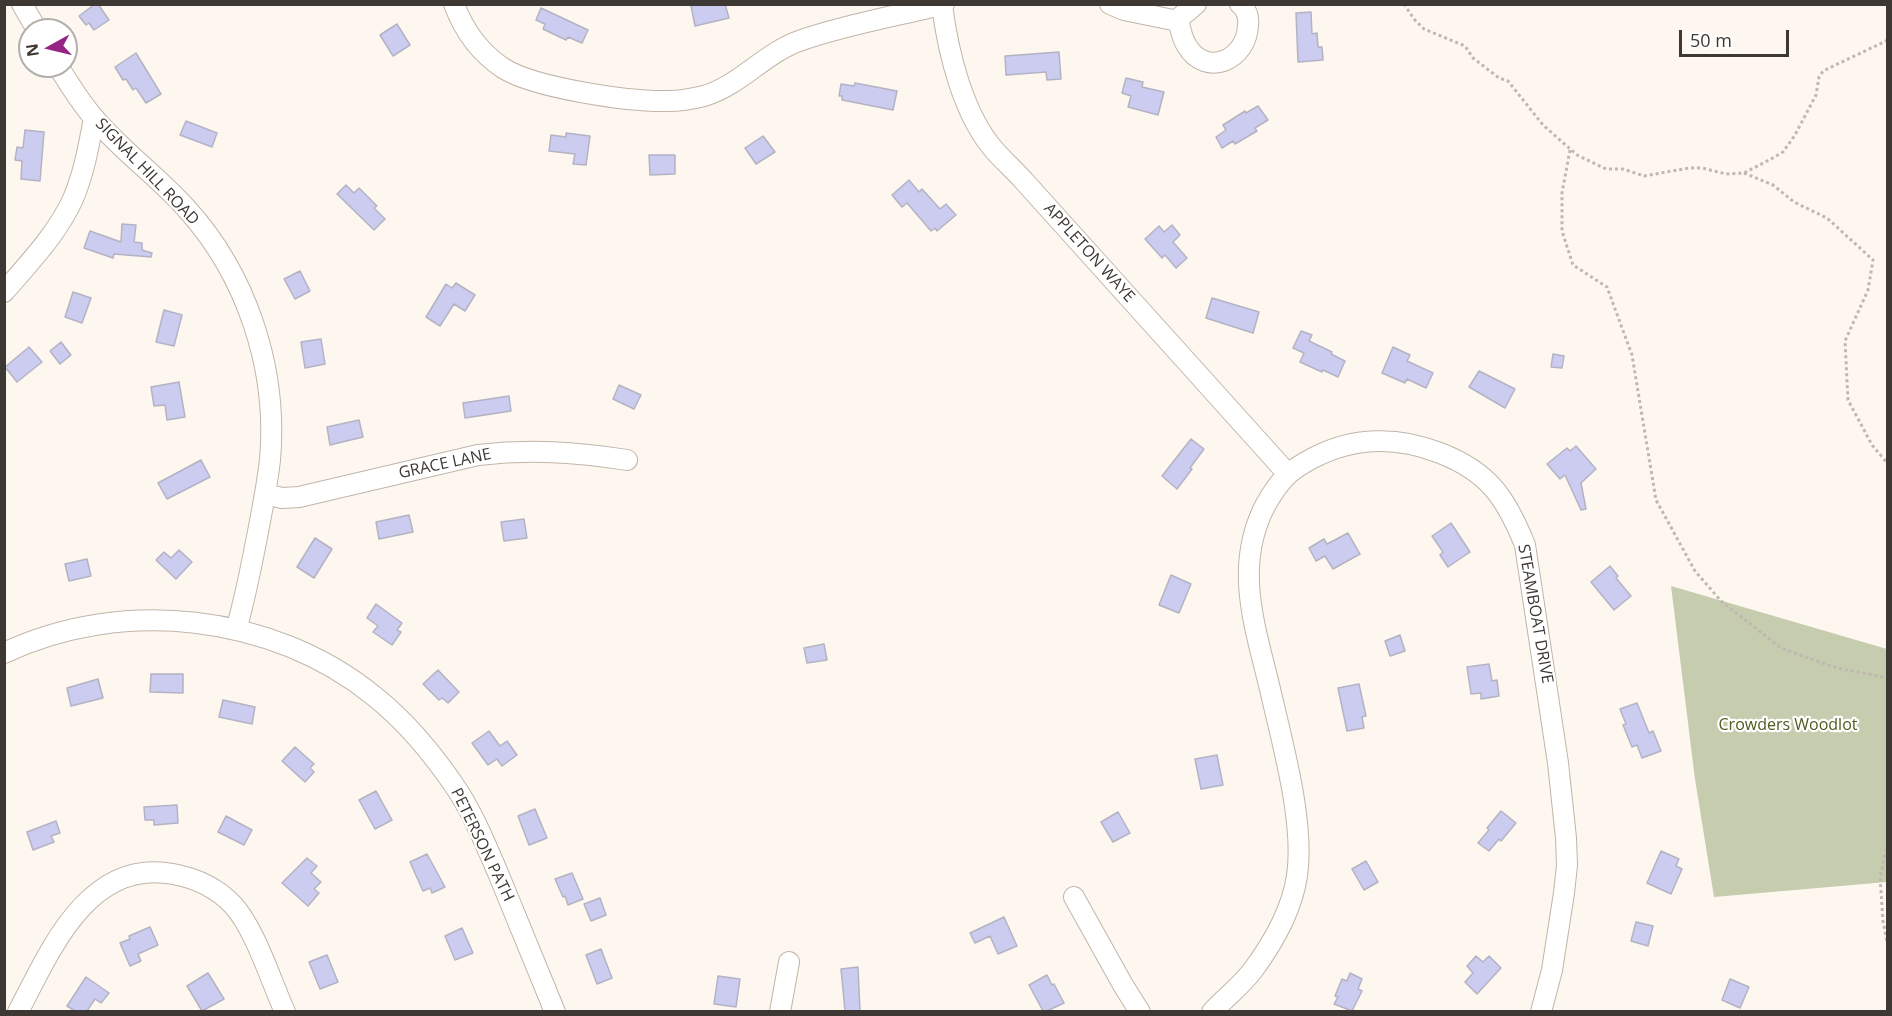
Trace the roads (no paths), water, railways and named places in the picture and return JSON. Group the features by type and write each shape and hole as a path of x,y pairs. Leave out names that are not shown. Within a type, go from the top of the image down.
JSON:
{"street":[{"path":"22,4 30,18"},
{"path":"453,4 469,36 488,57 516,75 554,86 648,101 669,101 703,96 742,78 774,53 800,40 943,5"},
{"path":"1110,4 1147,15 1178,19 1196,4"},
{"path":"1178,19 1185,45 1197,58 1206,62 1225,61 1240,50 1248,35 1248,18 1244,7 1240,4"},
{"name":"APPLETON WAYE","path":"943,5 946,36 962,88 973,115 994,150 1133,300 1287,473"},
{"name":"SIGNAL HILL ROAD","path":"66,78 94,118 186,208 214,245 239,288 255,327 267,377 271,429 270,460 243,608 236,630"},
{"path":"4,292 58,226 73,200 81,178 94,118"},
{"name":"STEAMBOAT DRIVE","path":"1212,1011 1252,971 1271,943 1292,897 1297,876 1298,830 1290,782 1251,611 1248,560 1257,522 1287,473 1324,452 1355,442 1379,441 1422,446 1460,461 1493,486 1517,525 1525,545 1558,763 1567,865 1552,970 1541,1011"},
{"name":"GRACE LANE","path":"265,494 282,498 299,497 478,455 557,451 627,460"},
{"name":"PETERSON PATH","path":"4,653 55,634 94,626 142,620 183,621 236,630 297,649 340,672 373,694 401,719 422,742 460,793 505,889 555,1011"},
{"path":"18,1011 49,953 74,914 101,889 121,879 143,873 160,872 185,876 210,886 232,904 245,921 285,1011"},
{"path":"1074,897 1140,1011"},
{"path":"780,1011 789,962"}],"park label":[{"name":"Crowders Woodlot","path":"1788,725"}]}
